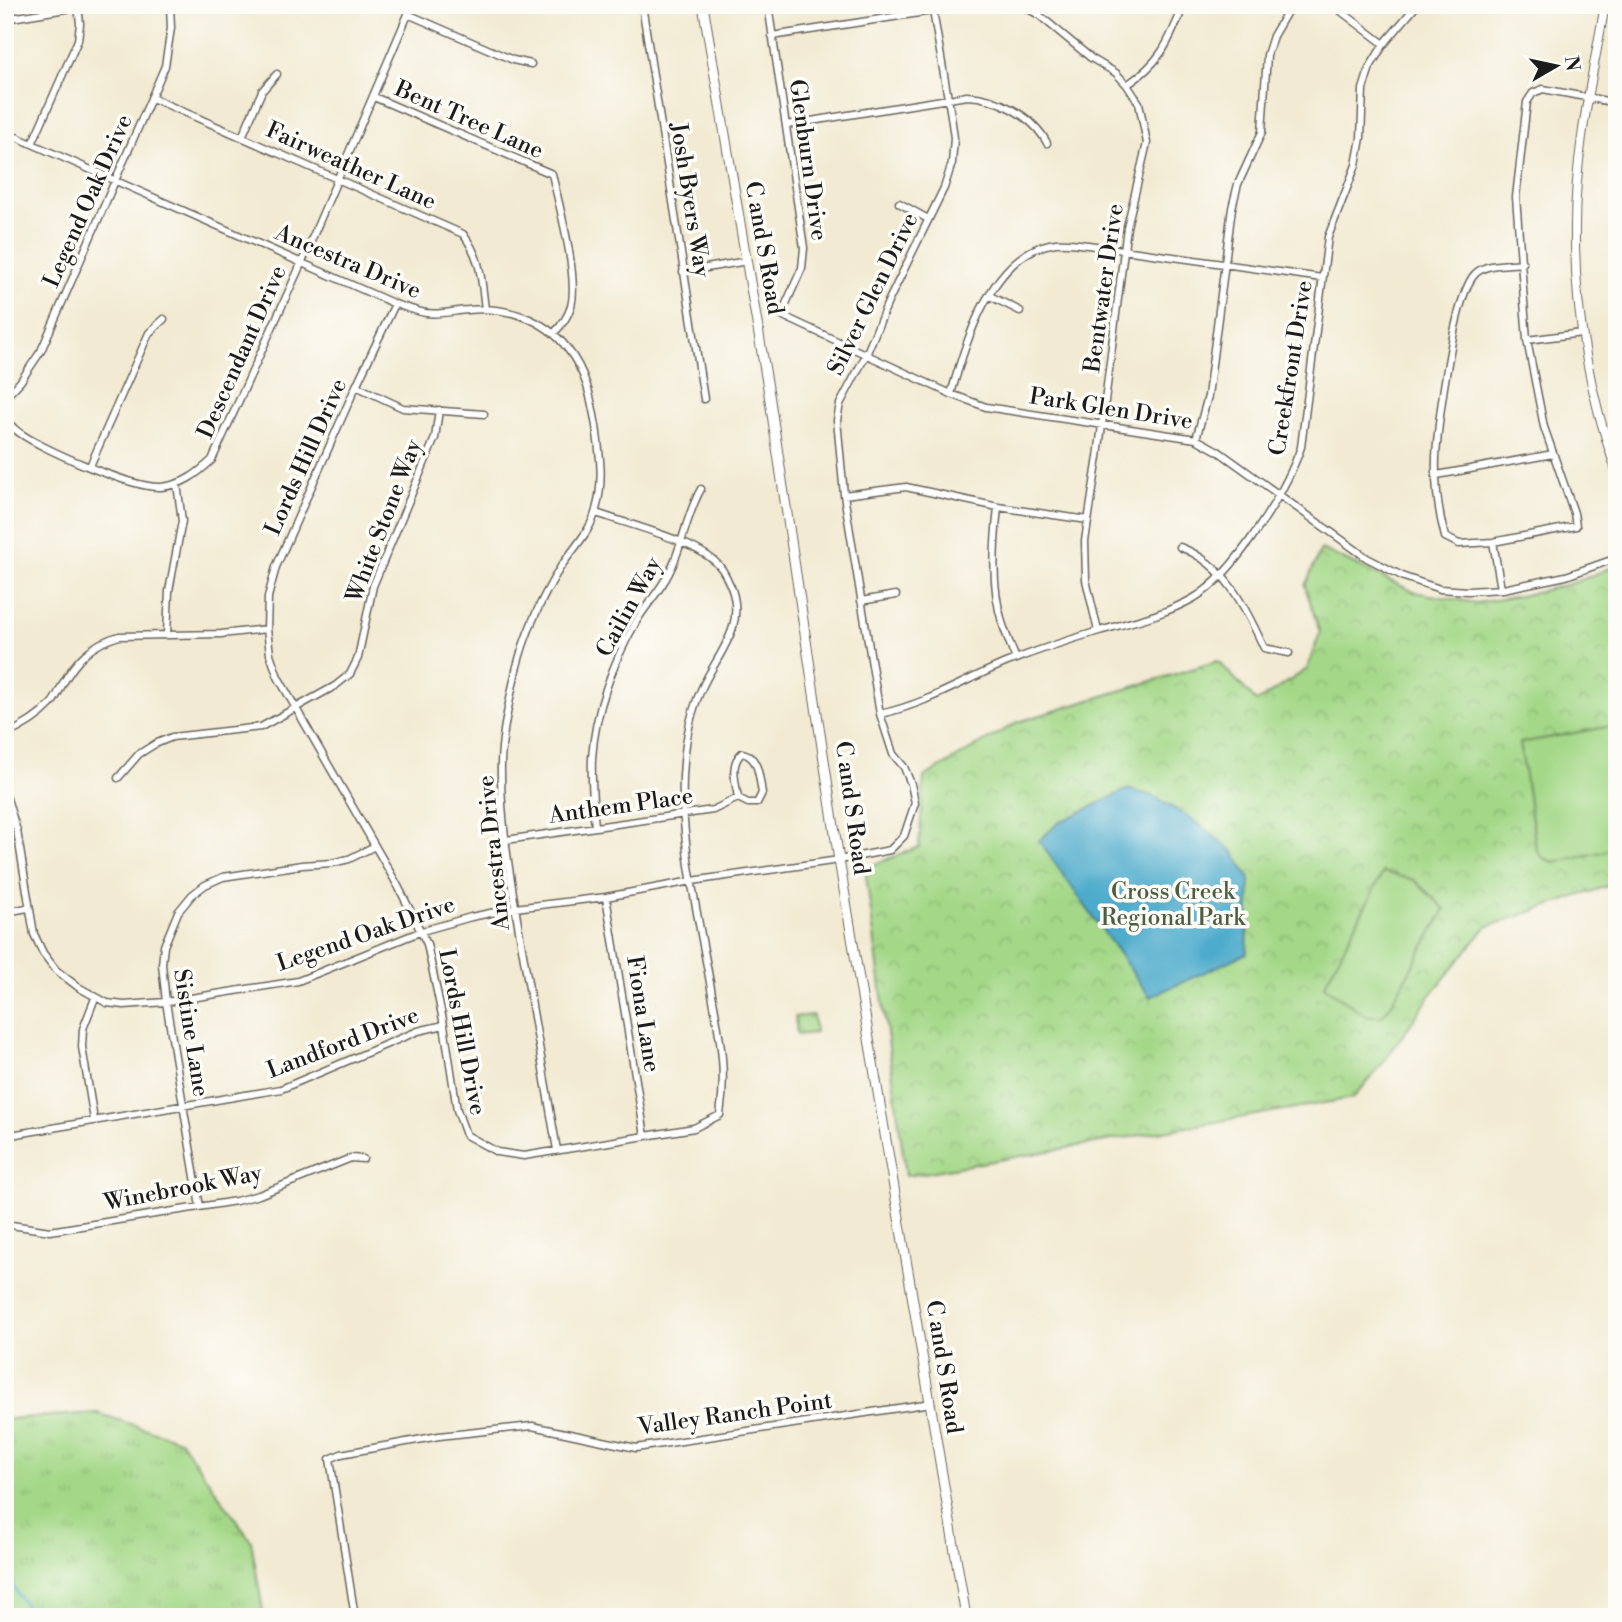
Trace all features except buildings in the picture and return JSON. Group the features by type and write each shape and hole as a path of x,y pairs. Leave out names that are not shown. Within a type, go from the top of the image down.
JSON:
{"main road":[{"name":"C and S Road","path":"703,5 769,394 839,860 966,1617"}],"street":[{"name":"Legend Oak Drive","path":"5,398 20,382 41,351 152,98 170,47 170,5"},
{"name":"Descendant Drive","path":"177,484 192,477 212,460 302,262 412,5"},
{"path":"643,7 662,5"},
{"name":"Glenburn Drive","path":"768,5 804,248 802,268 781,315"},
{"path":"772,36 932,8 970,5"},
{"name":"Bentwater Drive","path":"1021,5 1040,15 1091,58 1116,73 1127,85 1139,103 1147,143 1127,227 1084,557 1086,580 1098,631"},
{"path":"1127,85 1147,71 1166,48 1184,5"},
{"path":"1196,439 1208,396 1232,208 1238,184 1262,132 1267,55 1273,36 1290,5"},
{"path":"1334,5 1384,44"},
{"name":"Creekfront Drive","path":"880,714 908,708 936,697 1016,659 1098,631 1145,619 1196,597 1221,575 1265,520 1294,466 1301,447 1328,237 1356,165 1361,138 1363,89 1370,67 1384,44 1417,5"},
{"path":"1605,5 1579,165 1575,227 1582,333 1591,386 1604,437 1617,473"},
{"path":"5,19 78,6 78,40 32,145"},
{"name":"Josh Byers Way","path":"643,7 704,399"},
{"name":"Silver Glen Drive","path":"839,860 890,850 904,836 915,803 911,783 904,767 893,754 880,714 844,495 837,420 840,404 866,355 888,302 944,188 952,163 954,138 932,8"},
{"path":"410,15 513,60 531,64"},
{"path":"242,137 262,91 277,74"},
{"path":"1523,263 1490,267 1475,274 1462,299 1444,383 1436,457 1438,511 1445,537 1459,544 1493,542 1576,526 1544,427 1527,340 1523,263 1516,197 1527,102 1533,93 1543,89 1617,103"},
{"path":"786,125 975,96 1000,103 1042,133 1046,143"},
{"name":"Bent Tree Lane","path":"374,97 552,174 561,203 574,291 566,321 554,333"},
{"name":"Fairweather Lane","path":"152,98 463,234 475,251 485,309"},
{"name":"Ancestra Drive","path":"5,132 395,304 427,313 485,309 532,319 554,333 585,376 601,458 596,513 538,607 517,665 505,725 500,773 516,908 558,1150"},
{"path":"899,203 928,219"},
{"path":"951,394 963,351 999,278 1013,262 1056,243 1088,245 1322,278"},
{"path":"684,272 747,261"},
{"path":"990,296 1020,311"},
{"name":"Lords Hill Drive","path":"267,629 268,597 276,568 395,304"},
{"name":"Park Glen Drive","path":"781,315 951,394 986,407 1196,439 1218,451 1367,558 1404,577 1440,589 1501,589 1566,576 1617,558"},
{"path":"90,466 149,333 164,319"},
{"path":"1527,340 1582,333"},
{"path":"356,386 403,408 484,414"},
{"name":"White Stone Way","path":"118,778 139,754 155,744 172,737 261,727 335,686 350,674 359,658 373,586 435,438 439,410"},
{"path":"5,418 14,429 34,442 135,484 158,488 177,484 182,521 169,591 167,634"},
{"path":"1437,475 1553,454"},
{"path":"844,495 906,487 999,507 1088,520"},
{"name":"Cailin Way","path":"595,827 593,757 596,727 606,690 636,622 668,575 682,543 692,505 701,489"},
{"path":"999,507 994,549 996,594 1002,622 1016,659"},
{"path":"596,513 682,543 705,554 721,568 736,601 732,636 701,689 686,740 682,780 692,881"},
{"path":"1493,542 1501,589"},
{"path":"1180,547 1199,554 1221,575 1244,604 1264,648 1289,653"},
{"path":"861,601 896,595"},
{"path":"5,735 18,729 52,703 74,665 89,650 119,636 221,634 267,629 270,654 278,677 296,708"},
{"name":"Lords Hill Drive","path":"296,708 422,931 433,967 457,1110 466,1135 496,1152 524,1156 694,1128 720,1115 724,1064 692,881"},
{"name":"Anthem Place","path":"742,752 750,754 755,760 762,793 757,803 748,803 738,798 734,767 742,752"},
{"name":"Legend Oak Drive","path":"5,792 17,831 34,934 55,970 95,998 124,1005 166,1002 298,981 422,931 471,917 839,860"},
{"name":"Anthem Place","path":"506,840 713,810 738,798"},
{"name":"Sistine Lane","path":"200,1207 162,964 169,932 178,912 192,895 223,877 349,859 375,846"},
{"name":"Fiona Lane","path":"606,897 645,1136"},
{"path":"5,912 28,908"},
{"path":"94,1120 82,1047 83,1029 95,998"},
{"name":"Landford Drive","path":"5,1136 281,1089 418,1031 444,1025"},
{"name":"Winebrook Way","path":"5,1224 50,1231 200,1207 259,1195 351,1158 363,1159"},
{"name":"Valley Ranch Point","path":"355,1617 330,1459 341,1454 439,1436 532,1426 615,1446 636,1448 931,1403"}],"green space":[{"name":"Cross Creek Regional Park","path":"1321,549 1414,592 1476,603 1525,595 1576,582 1617,565 1617,883 1486,927 1433,992 1381,1066 1353,1098 906,1176 865,868 919,847 924,777 1018,722 1218,661 1257,702 1307,669 1320,633 1305,586"},
{"path":"1617,725 1617,849 1554,862 1545,859 1536,847 1520,743"},
{"path":"1383,872 1414,880 1445,909 1390,1006 1382,1016 1366,1016 1324,986"},
{"path":"813,1015 815,1033 797,1035 795,1017"},
{"path":"97,1413 180,1440 251,1541 264,1617 5,1617 5,1419"}],"water":[{"path":"1128,789 1153,796 1192,819 1233,851 1250,879 1247,953 1150,997 1039,841 1058,823"}],"waterway":[{"path":"5,1573 32,1617"}]}
